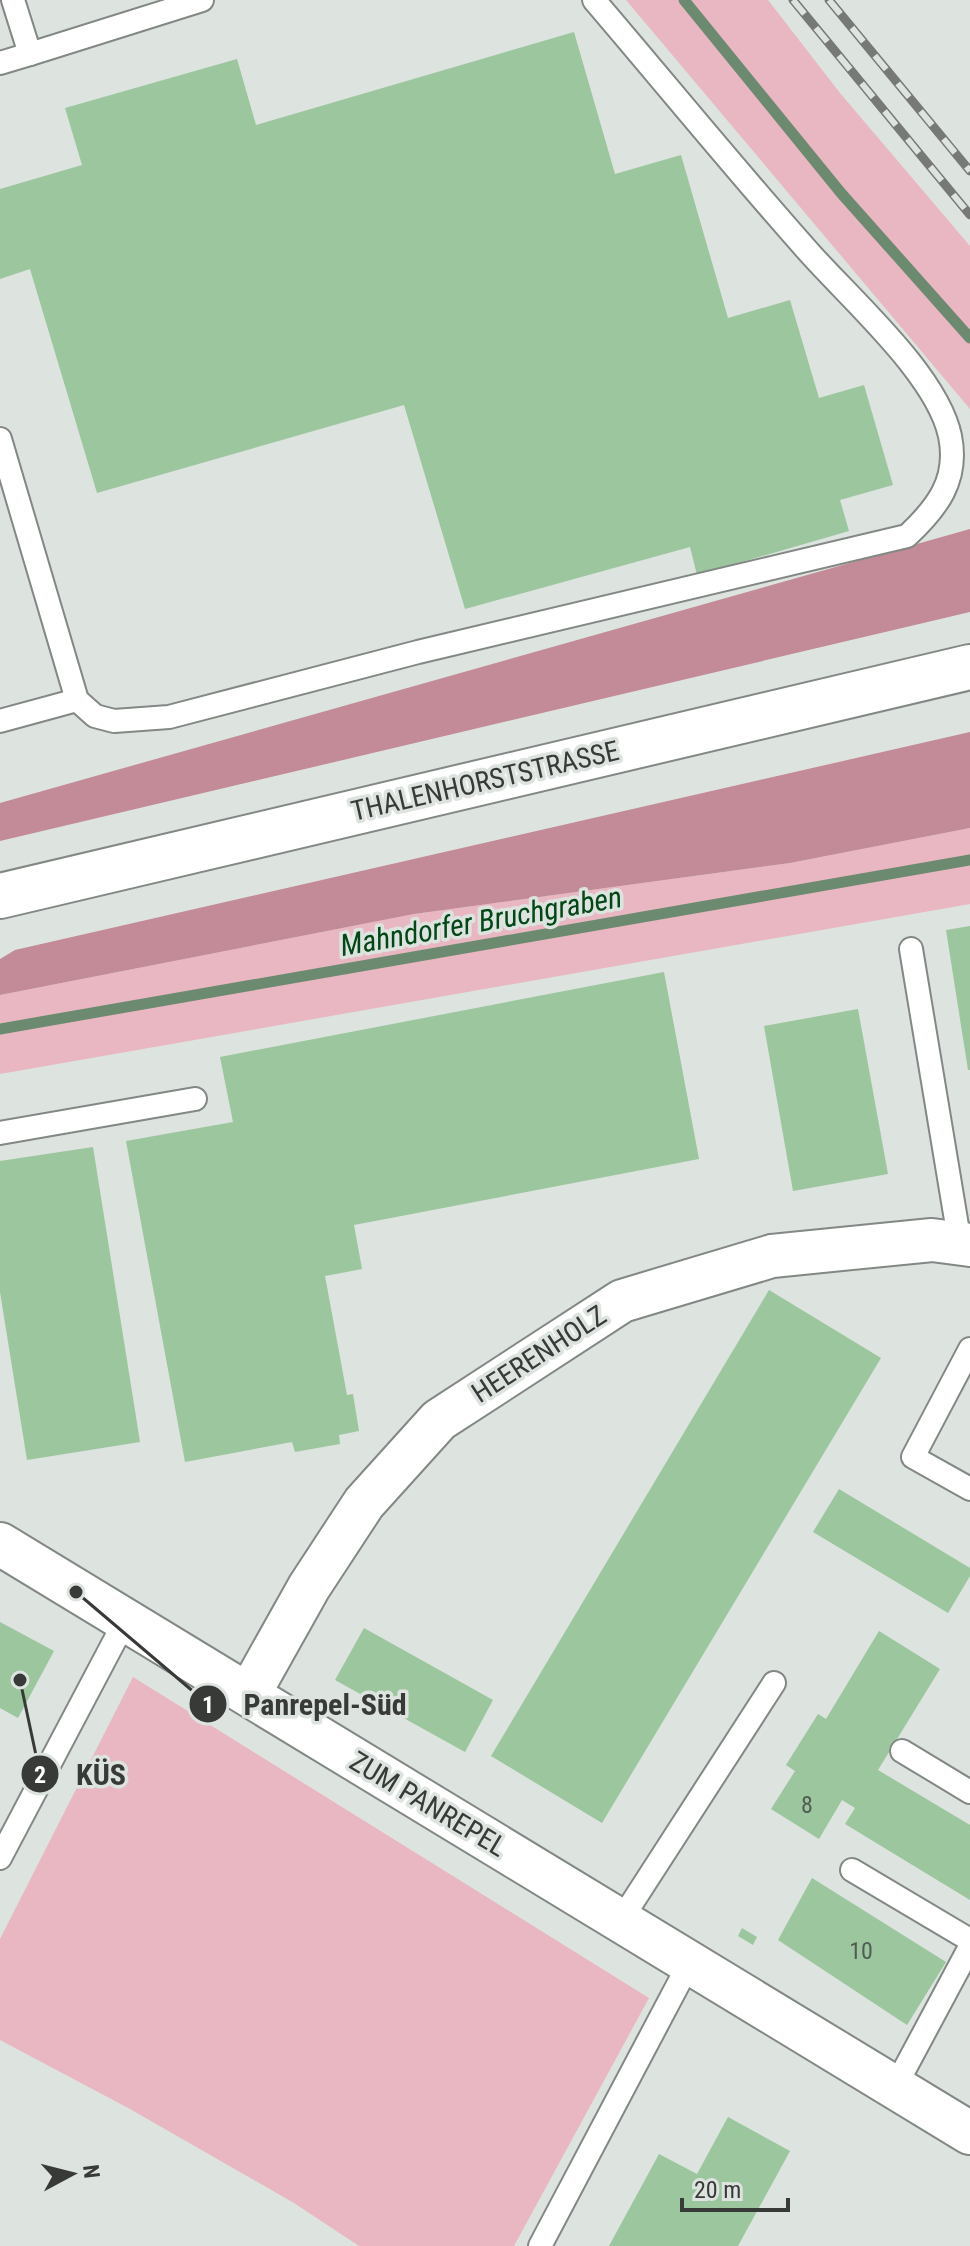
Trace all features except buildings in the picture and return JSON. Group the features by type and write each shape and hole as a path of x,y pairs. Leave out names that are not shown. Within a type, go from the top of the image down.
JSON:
{"main road":[{"name":"THALENHORSTSTRASSE","path":"0,896 970,667"}],"street":[{"name":"HEERENHOLZ","path":"249,1694 309,1587 364,1503 439,1420 622,1301 772,1256 932,1240 965,1244"},
{"name":"ZUM PANREPEL","path":"0,1544 970,2133"}],"lane":[{"path":"13,0 30,54"},
{"path":"0,63 202,0"},
{"path":"0,439 77,700 95,716 114,721 169,717 434,648 907,536 937,508 950,476 951,438 942,411 922,377 806,249 594,0"},
{"path":"0,721 77,700"},
{"path":"911,949 965,1244"},
{"path":"0,1133 195,1099"},
{"path":"970,1349 913,1457 970,1489"},
{"path":"0,1858 125,1621"},
{"path":"621,1920 774,1683"},
{"path":"902,1751 970,1792"},
{"path":"852,1870 970,1940"},
{"path":"895,2087 970,1947"},
{"path":"540,2246 690,1962"}],"shaded area":[{"path":"626,0 768,0 840,93 970,246 970,409"},
{"path":"970,529 970,612 0,841 0,803"},
{"path":"970,732 970,828 790,863 414,914 0,995 0,959 15,950"},
{"path":"970,828 970,904 0,1074 0,995 414,914 790,863"},
{"path":"133,1677 649,1998 514,2246 359,2246 294,2203 130,2109 0,2040 0,1939"}],"waterway":[{"path":"684,0 841,193 970,338"},
{"name":"Mahndorfer Bruchgraben","path":"0,1029 970,860"}],"railway":[{"path":"793,0 970,215"},
{"path":"829,0 970,171"}],"place":[{"name":"Panrepel-Süd","path":"76,1592"},
{"name":"KÜS","path":"20,1680"}]}
